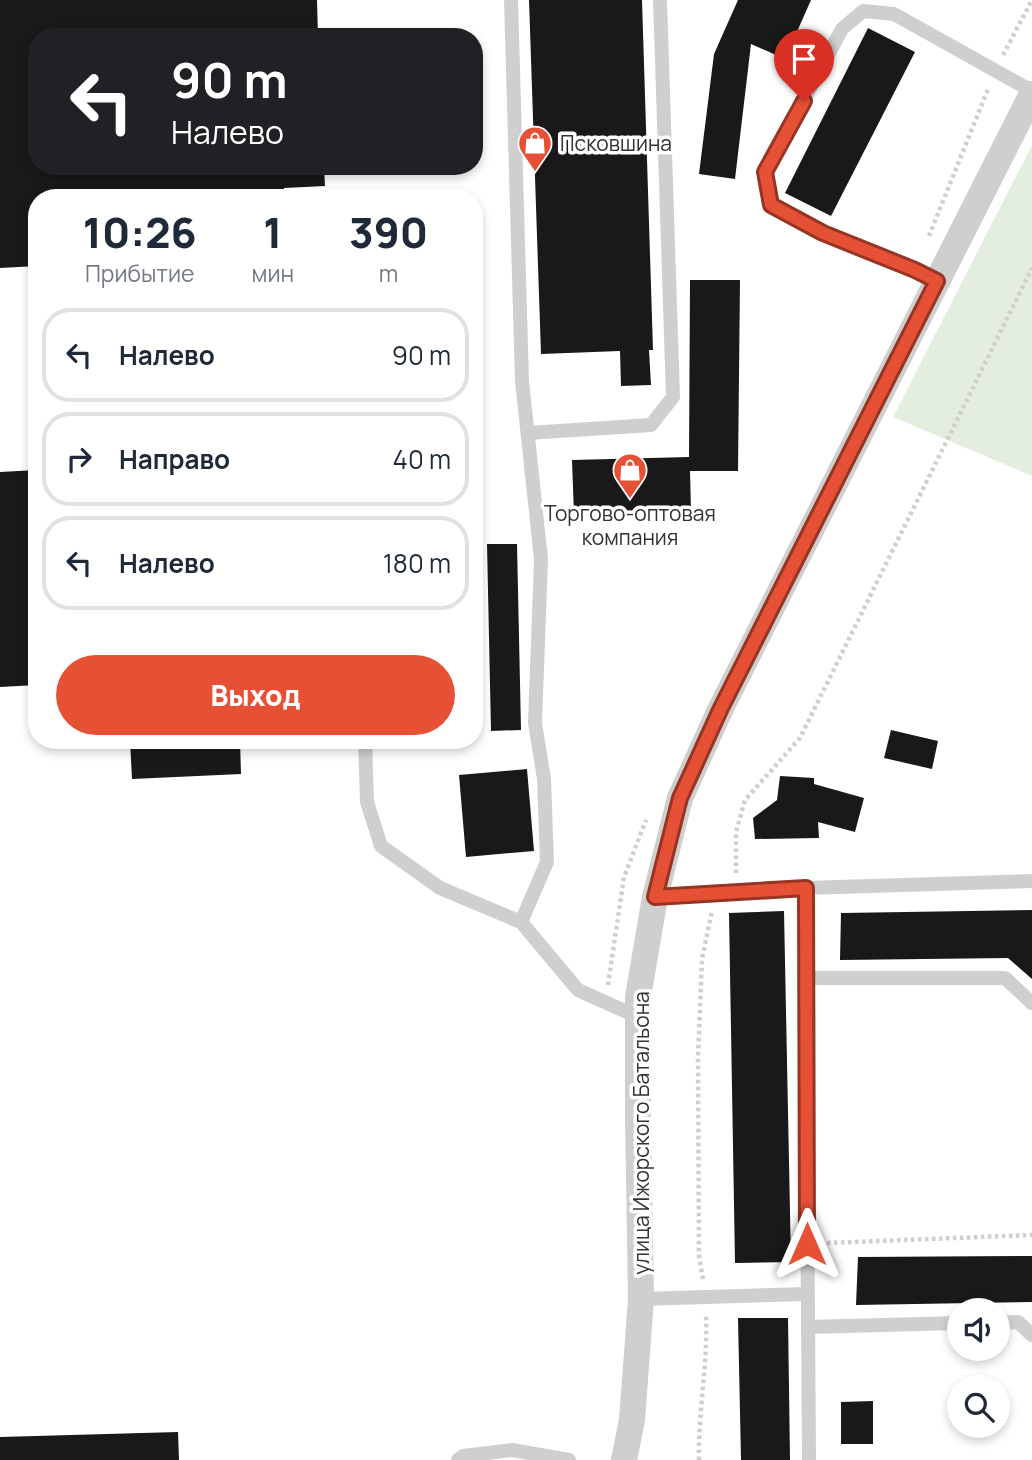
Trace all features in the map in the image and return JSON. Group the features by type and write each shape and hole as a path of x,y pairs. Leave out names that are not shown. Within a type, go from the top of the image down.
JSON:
{"street":[{"name":"улица Ижорского Батальона","path":"624,1460 632,1420 641,1299 638,997 655,897 680,798 721,708 1032,92"}],"lane":[{"path":"511,0 522,381 541,559 535,723 544,779 547,862 521,922"},
{"path":"528,433 651,425 673,397 660,0"},
{"path":"937,281 823,233 771,205 765,172 842,29 863,11 894,14 996,69 1032,92"},
{"path":"365,749 367,802 381,846 440,888 521,922 578,990 638,1017"},
{"path":"655,897 806,888 1032,881"},
{"path":"806,888 810,1460"},
{"path":"806,978 1005,978 1032,1003"},
{"path":"641,1299 807,1294"},
{"path":"1010,1322 1018,1322 1032,1335"},
{"path":"808,1327 947,1323"},
{"path":"458,1460 463,1456 512,1450 569,1460"}],"path":[{"path":"736,892 736,832 746,800 800,738 1032,268"},
{"path":"699,1460 707,1337 699,1256 698,1058 702,959 716,893"},
{"path":"807,1244 1032,1235"}],"green space":[{"path":"1032,145 1032,476 893,417"}],"building":[{"path":"0,0 317,0 318,28 28,28 28,175 324,175 325,186 284,189 28,189 28,266 0,268"},
{"path":"529,0 642,0 653,350 649,350 651,385 621,386 620,351 541,354"},
{"path":"738,0 811,0 785,59 751,44 735,179 699,174 714,54"},
{"path":"868,28 915,52 831,216 785,193"},
{"path":"690,280 740,280 738,471 690,471 691,511 574,515 572,460 689,457"},
{"path":"28,470 28,685 0,687 0,472"},
{"path":"487,544 517,544 521,730 491,731"},
{"path":"891,730 938,741 932,769 884,758"},
{"path":"130,749 240,749 241,774 132,779"},
{"path":"527,769 534,851 466,857 459,775"},
{"path":"780,776 814,778 814,784 864,798 855,832 818,822 819,838 755,839 753,818 777,800"},
{"path":"1032,910 1032,979 1008,958 840,960 841,913"},
{"path":"784,911 791,1262 735,1263 729,913"},
{"path":"1032,1256 1032,1302 1010,1302 1010,1298 947,1298 947,1303 856,1305 858,1257"},
{"path":"738,1318 788,1318 790,1460 741,1460"},
{"path":"873,1401 873,1444 841,1444 841,1402"},
{"path":"178,1432 179,1460 0,1460 0,1437"}],"place":[{"name":"Псковшина","path":"535,173"},
{"name":"Торгово-оптовая компания","path":"630,500"}],"route":[{"path":"804,101 765,172 771,205 823,233 937,281 721,708 680,798 655,897 806,888 807,1244"}]}
